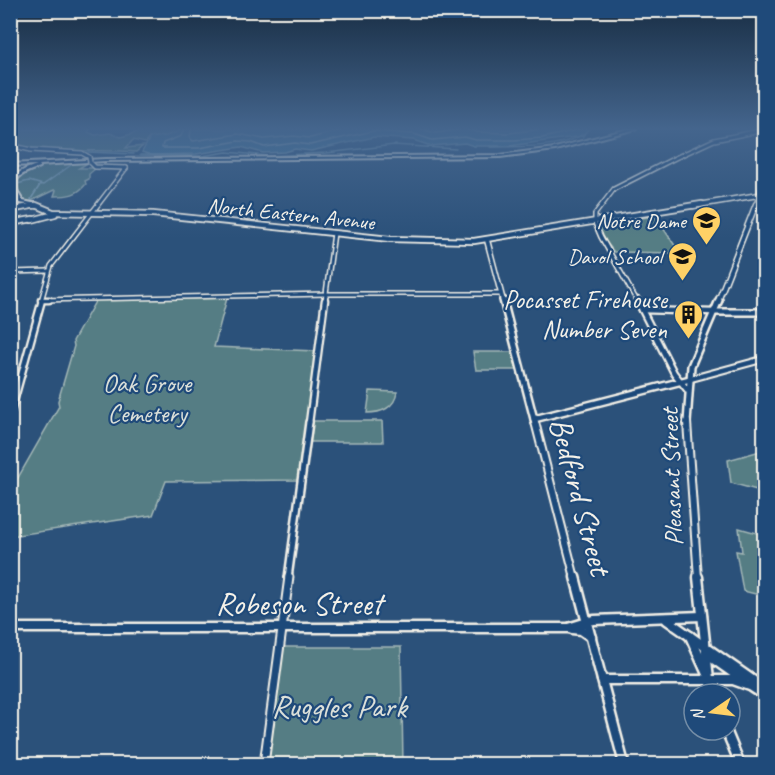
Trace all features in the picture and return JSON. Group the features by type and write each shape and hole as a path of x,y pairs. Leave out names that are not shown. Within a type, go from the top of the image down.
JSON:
{"highway":[{"path":"35,204 21,202 13,194 13,181 26,170 43,165"},
{"path":"10,187 16,203 10,210"}],"main road":[{"name":"North Eastern Avenue","path":"92,213 167,217 411,242 488,241 762,196"},
{"name":"Pleasant Street","path":"711,682 702,616 686,433 690,379 692,361 762,196"},
{"path":"10,210 35,204 53,212 92,213"},
{"path":"10,229 42,214 44,208"},
{"path":"10,223 53,214 92,213"},
{"name":"Bedford Street","path":"488,241 624,765"},
{"path":"713,312 765,312"},
{"path":"534,419 690,379"},
{"path":"584,609 591,616 602,620 702,616"},
{"path":"663,619 669,620 687,633 706,651 765,695"},
{"path":"568,628 590,631 602,620"},
{"name":"Robeson Street","path":"10,628 568,628 590,631"},
{"name":"Pleasant Street","path":"687,633 710,679"},
{"path":"706,651 765,688"},
{"path":"602,680 736,680 755,688"},
{"path":"731,742 740,765"}],"street":[{"path":"10,416 49,271 126,168 91,165"},
{"path":"661,165 614,189 595,214 595,224 679,382 689,392"},
{"name":"Pleasant Street","path":"762,196 765,178"},
{"path":"595,214 605,222"},
{"path":"264,765 334,234"},
{"path":"10,272 49,271"},
{"path":"41,300 326,294 501,294"},
{"path":"642,310 713,312"},
{"path":"690,379 765,359"}],"green space":[{"path":"84,165 79,168 96,168 89,174 89,179 85,181 86,184 76,193 54,196 56,190 54,190 29,202 22,201 15,183 21,176 37,167"},
{"path":"655,216 680,253 614,252 598,227 601,224"},
{"name":"Oak Grove Cemetery","path":"227,298 214,347 316,351 298,480 166,481 153,515 11,536 11,490 59,406 58,401 74,346 73,341 96,300"},
{"path":"473,352 513,352 517,370 476,370"},
{"path":"370,391 397,392 390,406 377,412 367,413"},
{"path":"311,421 382,421 383,442 309,442"},
{"path":"764,450 764,492 731,483 728,460"},
{"path":"739,528 764,535 764,596 743,591 736,551 742,552"},
{"name":"Ruggles Park","path":"283,647 401,647 403,764 268,764"}],"waterway":[{"path":"17,184 29,181 43,185 71,165"},
{"path":"33,202 31,199 40,185"}],"place":[{"name":"Notre Dame","path":"707,246"},
{"name":"Davol School","path":"683,282"},
{"name":"Pocasset Firehouse Number Seven","path":"688,340"}]}
